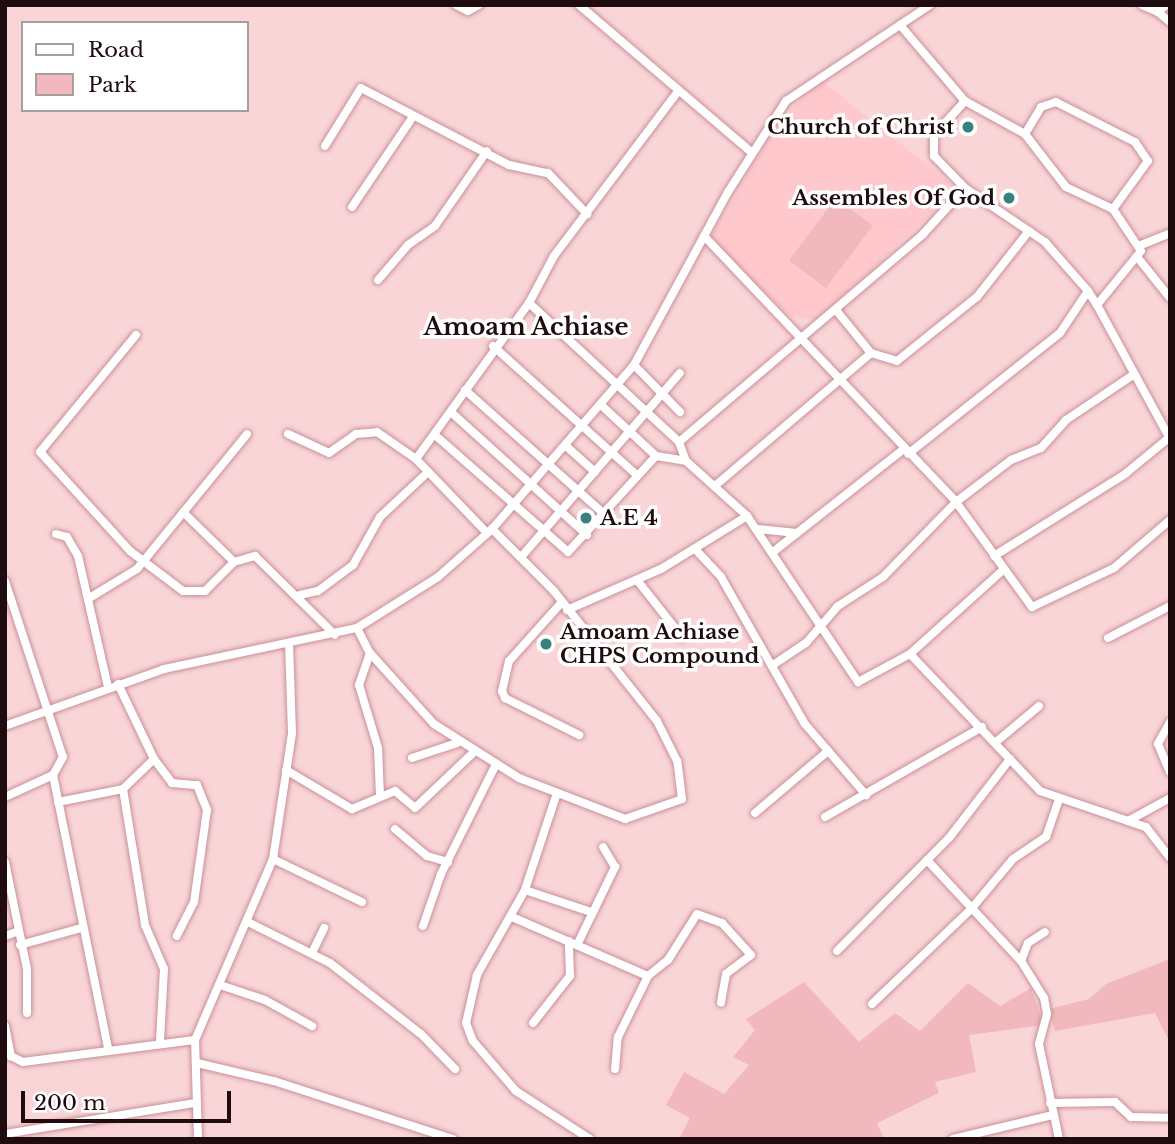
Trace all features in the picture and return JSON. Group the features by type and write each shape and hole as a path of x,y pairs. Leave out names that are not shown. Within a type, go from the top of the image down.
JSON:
{"street":[{"path":"456,5 468,11 479,5"},
{"path":"579,5 677,93 751,152"},
{"path":"5,726 118,684 335,635 357,628 396,608 490,531 634,365 751,152 803,87 930,5"},
{"path":"1142,5 1170,22"},
{"path":"1157,12 1166,5"},
{"path":"900,25 965,101 1025,134 1066,187 1113,209 1141,245"},
{"path":"325,146 357,89 412,118 487,151 509,165 548,173 587,215"},
{"path":"416,459 452,412 493,346 529,303 554,256 677,93"},
{"path":"965,101 931,148 965,188 1029,231 1088,291 1170,437 1125,474 994,556"},
{"path":"1025,134 1041,107 1056,102 1135,142 1148,161 1113,209"},
{"path":"352,207 412,118"},
{"path":"378,280 408,244 435,226 487,151"},
{"path":"679,442 836,310 965,188"},
{"path":"836,310 872,353 892,363 929,339 976,297 1029,231"},
{"path":"1141,245 1170,233"},
{"path":"704,236 839,385 956,502 1002,571 1035,608 1114,568 1170,520"},
{"path":"1097,305 1138,258 1141,245"},
{"path":"1138,258 1170,298"},
{"path":"773,552 1059,333 1088,291"},
{"path":"529,303 615,387 679,442 686,461"},
{"path":"136,335 40,448 144,562 191,595 205,591 234,562 259,558 300,595 335,635"},
{"path":"493,346 637,475"},
{"path":"716,485 839,385 872,353"},
{"path":"634,365 680,412"},
{"path":"521,557 547,532 680,373"},
{"path":"773,665 883,577 956,502 1011,460 1041,448 1066,420 1133,375"},
{"path":"465,390 602,512"},
{"path":"601,405 656,456 686,461 716,485 747,516 819,626 861,683 910,654 1002,571"},
{"path":"452,412 587,535"},
{"path":"288,434 329,453 373,430 416,459 490,531 521,557 657,721 685,794 629,820 556,796 457,743 370,653 357,628"},
{"path":"91,597 144,562 183,512 221,474 247,433"},
{"path":"435,435 568,552 587,535 602,512 656,456"},
{"path":"566,446 595,472"},
{"path":"300,595 318,592 353,565 380,517 428,472"},
{"path":"183,512 234,562"},
{"path":"579,735 505,698 502,691 509,661 564,606 637,580 696,550 747,516"},
{"path":"758,529 801,532"},
{"path":"56,534 67,537 78,556 91,597 108,687"},
{"path":"696,550 715,568 828,751 866,795"},
{"path":"637,580 682,637"},
{"path":"5,581 63,757 53,775 5,797"},
{"path":"1108,638 1170,606"},
{"path":"197,1138 194,1103 197,1063 195,1040 250,923 273,859 292,733 289,644"},
{"path":"370,653 359,685 378,748 380,795"},
{"path":"910,654 1040,790 1059,800 1149,830 1170,858"},
{"path":"118,684 155,759 172,783 197,785 207,810 194,902 177,936"},
{"path":"996,741 1039,706"},
{"path":"1170,722 1158,744 1170,772"},
{"path":"825,817 866,795 939,746 982,727"},
{"path":"412,758 457,743"},
{"path":"755,813 828,751"},
{"path":"286,770 352,809 380,795 397,791 415,808 474,752"},
{"path":"58,802 123,789 155,759"},
{"path":"837,951 927,860 1010,759"},
{"path":"423,926 448,862 496,764"},
{"path":"53,775 81,928 108,1049"},
{"path":"123,789 145,925 164,969 160,1041"},
{"path":"556,796 525,890 477,975 467,1032 516,1091 590,1139"},
{"path":"1128,821 1170,798"},
{"path":"872,1004 972,908 1013,859 1046,837 1059,800"},
{"path":"394,829 428,856 448,862"},
{"path":"533,1023 570,976 574,942 616,863 603,847"},
{"path":"273,859 362,902"},
{"path":"927,860 1021,961 1047,1006 1040,1044 1052,1115 1059,1139"},
{"path":"5,862 20,945 27,1013"},
{"path":"525,890 591,912"},
{"path":"615,1069 618,1037 648,976 668,960 691,918 703,915 731,930 751,955 726,974 721,1003"},
{"path":"512,917 648,976"},
{"path":"250,923 312,953 409,1024 455,1069"},
{"path":"20,945 81,928"},
{"path":"312,953 324,928"},
{"path":"5,936 16,932"},
{"path":"1021,961 1028,943 1045,932"},
{"path":"220,985 265,1000 312,1026"},
{"path":"5,1026 15,1060 160,1041 195,1040"},
{"path":"197,1063 274,1081 453,1139"},
{"path":"1050,1103 1115,1102 1131,1117 1170,1118"},
{"path":"5,1134 194,1103"},
{"path":"953,1139 977,1137 1052,1115"}],"shaded area":[{"path":"822,81 958,189 818,319 791,317 710,239 779,121"}],"green space":[{"path":"836,198 873,226 826,288 789,260"},
{"path":"1170,959 1170,1043 1155,1013 1055,1031 1049,1009 1089,999 1106,984"},
{"path":"804,982 859,1042 895,1013 920,1031 968,983 1000,1006 1031,988 1044,1025 969,1035 976,1072 935,1082 939,1093 877,1123 884,1139 679,1139 690,1118 666,1105 684,1072 724,1094 749,1065 733,1057 755,1030 746,1019"}],"place":[{"name":"Church of Christ","path":"968,127"},
{"name":"Assembles Of God","path":"1009,198"},
{"name":"A.E 4","path":"586,518"},
{"name":"Amoam Achiase CHPS Compound","path":"546,644"}],"district":[{"name":"Amoam Achiase","path":"526,327"}]}
